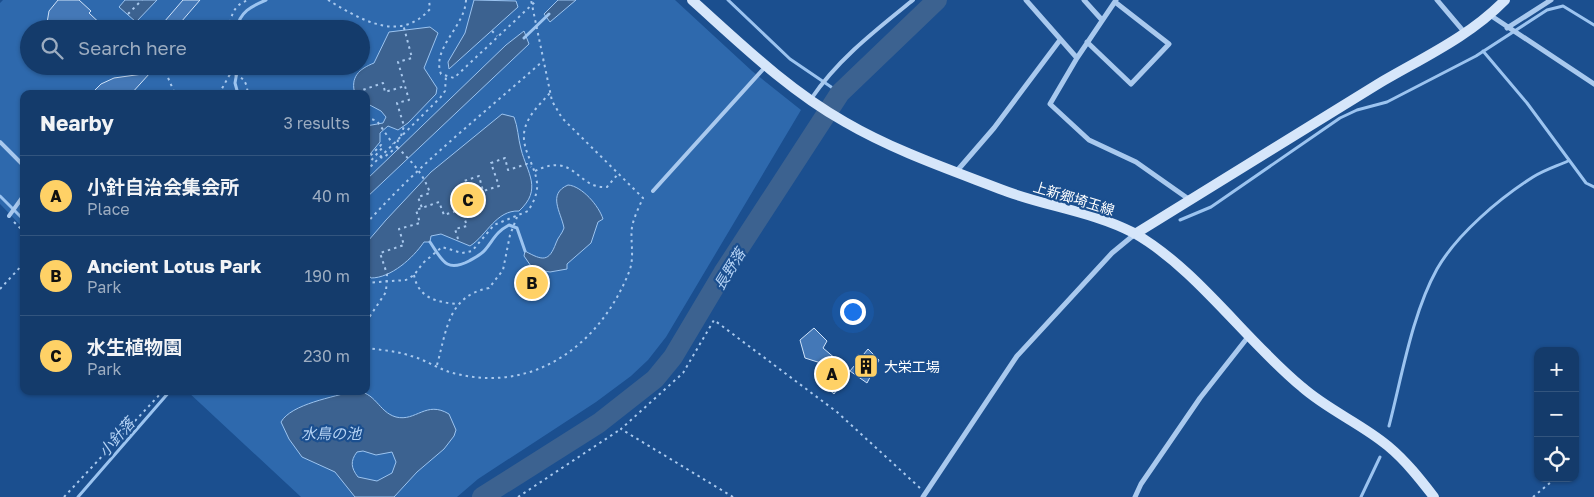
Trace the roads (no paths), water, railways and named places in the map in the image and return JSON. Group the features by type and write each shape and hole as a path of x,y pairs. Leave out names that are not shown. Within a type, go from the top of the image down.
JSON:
{"main road":[{"name":"上新郷埼玉線","path":"692,0 766,66 814,103 873,138 1013,194 1104,220 1135,234 1186,272 1248,337 1303,388 1388,446 1414,471 1434,497"},
{"path":"1135,234 1466,33 1490,15 1505,0"}],"street":[{"path":"1026,0 1077,58"},
{"path":"1084,0 1102,20"},
{"path":"1437,0 1466,33"},
{"path":"1507,28 1551,0"},
{"path":"1087,42 1132,84 1169,44 1115,1 1087,42 1050,104 1089,140 1136,162 1190,200"},
{"path":"1490,15 1594,84"},
{"path":"956,172 994,128 1060,40"},
{"path":"931,497 924,495 1017,356 1112,253 1135,234"},
{"path":"1135,497 1141,484 1200,398 1248,337"}],"lane":[{"path":"814,103 818,88 827,78 875,29 913,0"},
{"path":"653,191 766,66"},
{"path":"0,142 20,162"},
{"path":"9,216 20,201"}],"water":[{"path":"125,0 157,0 138,20 134,20 119,7"},
{"path":"474,0 516,1 518,7 449,69 448,62 465,33"},
{"path":"558,0 576,0 550,22 544,14"},
{"path":"430,27 438,33 424,68 437,88 436,94 408,123 398,130 388,126 380,133 380,142 370,154 370,125 383,123 386,117 381,111 370,105 370,90 354,90 354,83 356,75 370,75 370,65 374,63 389,32"},
{"path":"524,31 529,44 370,194 370,176 506,45"},
{"path":"502,114 514,117 532,188 526,203 519,211 504,214 470,246 441,234 431,236 430,242 424,242 414,254 394,271 371,278 370,239 431,172"},
{"path":"568,185 584,193 598,208 603,219 598,222 591,243 567,264 567,269 550,272 533,269 524,256 525,251 541,258 548,257 551,254 564,228 558,210 558,193"},
{"name":"水鳥の池","path":"340,395 368,395 385,411 396,417 403,418 427,410 441,410 449,414 456,430 454,436 444,449 417,472 394,497 355,497 335,472 302,457 289,439 281,422 294,410","holes":["363,451 376,455 392,452 396,462 392,473 377,481 358,477 354,471 352,464 357,452"]}],"waterway":[{"path":"239,20 251,7 266,0"},
{"path":"728,0 790,59 840,93"},
{"name":"長野落","path":"482,497 599,423 655,379 673,357 723,273 840,93 937,0"},
{"path":"1180,220 1211,207 1340,118 1357,110 1387,102 1476,56 1547,10 1563,6 1594,25"},
{"path":"524,38 549,14"},
{"path":"1483,51 1527,103 1586,183 1594,187"},
{"path":"236,75 235,83 237,90"},
{"path":"1389,426 1414,325 1437,269 1467,230 1493,206 1537,175 1568,161"},
{"path":"0,196 20,216"},
{"path":"430,242 445,263 455,266 469,261 482,253 498,233 509,225 517,228 525,251"},
{"name":"小針落","path":"78,497 167,395"},
{"path":"1361,497 1380,457"}],"place":[{"name":"水生植物園","path":"468,200"},
{"name":"Ancient Lotus Park","path":"532,283"},
{"name":"大栄工場","path":"866,366"},
{"name":"小針自治会集会所","path":"832,374"}]}
